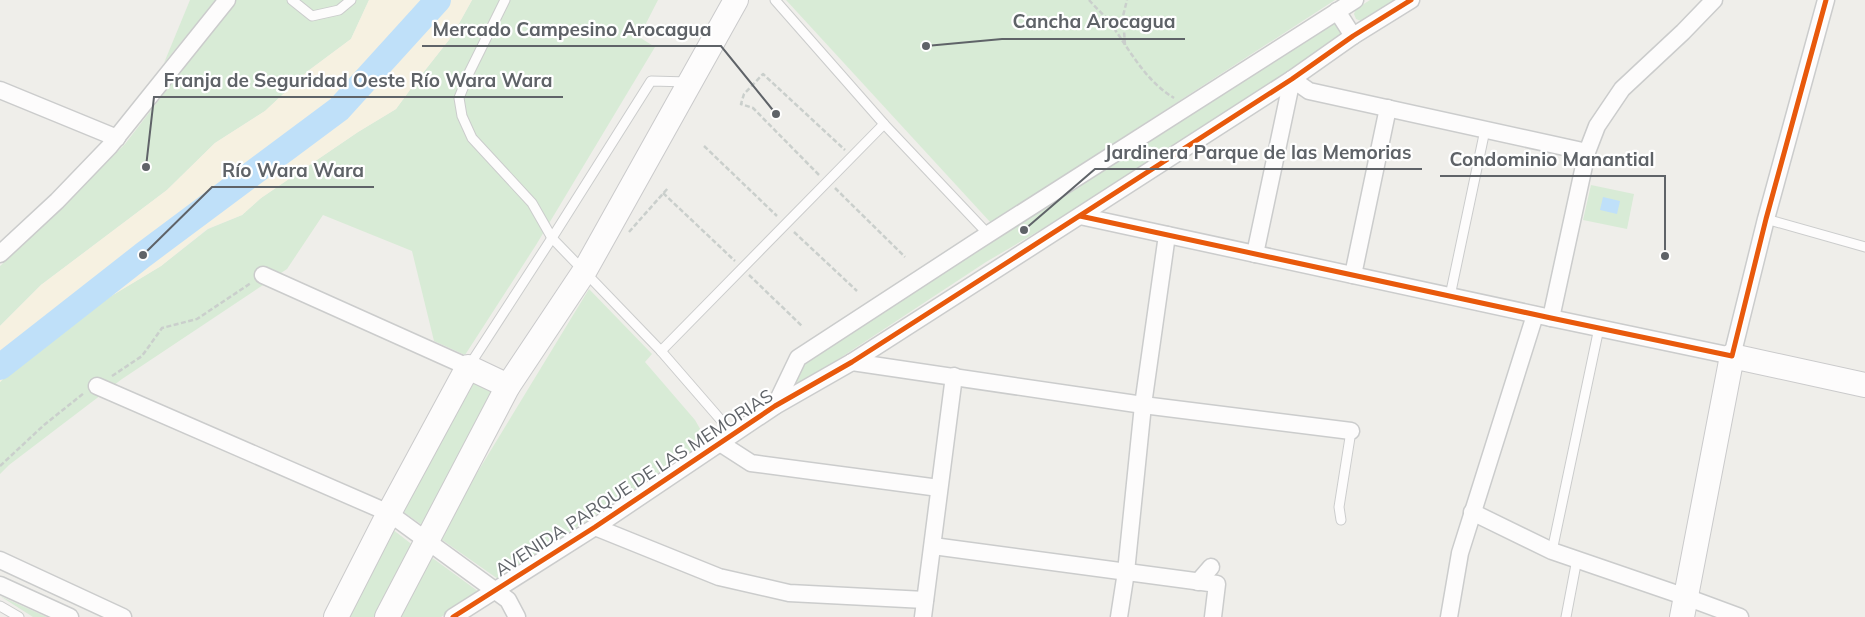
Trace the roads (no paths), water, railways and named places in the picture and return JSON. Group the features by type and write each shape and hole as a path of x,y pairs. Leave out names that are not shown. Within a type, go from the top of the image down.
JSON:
{"street":[{"path":"0,254 57,201 117,138 227,0"},
{"path":"387,617 508,386 584,272 736,0"},
{"name":"AVENIDA PARQUE DE LAS MEMORIAS","path":"775,406 798,358 988,234 1355,0"},
{"name":"AVENIDA PARQUE DE LAS MEMORIAS","path":"453,617 595,527 775,406 852,362 1411,0"},
{"path":"1449,617 1460,553 1472,512 1543,317 1587,152 1597,126 1622,90 1714,0"},
{"path":"1684,607 1732,356 1766,220 1826,0"},
{"path":"1338,11 1353,36"},
{"path":"1255,254 1292,78 1309,91 1587,152"},
{"path":"0,90 117,138"},
{"path":"1353,275 1388,108"},
{"path":"1080,216 1865,385"},
{"path":"1119,617 1126,572 1143,405 1167,235"},
{"path":"263,275 508,386"},
{"path":"852,362 1143,405 1351,431"},
{"path":"336,617 388,513 468,367"},
{"path":"923,617 954,376"},
{"path":"97,386 388,513 508,600 517,617"},
{"path":"727,438 751,463 939,488"},
{"path":"1472,512 1552,551 1577,559 1684,607 1740,617"},
{"path":"595,527 719,577 789,593 925,600"},
{"path":"933,546 1217,584 1214,617"},
{"path":"0,560 123,617"},
{"path":"1198,582 1211,567"},
{"path":"0,586 70,617"}],"lane":[{"path":"292,0 312,16 339,10 351,0"},
{"path":"505,0 469,73 459,98 462,116 472,138 532,203 552,238 661,351 727,438"},
{"path":"775,0 884,124 988,234"},
{"path":"468,367 651,81 689,82"},
{"path":"661,351 884,124"},
{"path":"1450,296 1485,130"},
{"path":"1766,220 1865,247"},
{"path":"1552,551 1599,328"},
{"path":"1341,520 1339,507 1351,431"},
{"path":"1566,617 1577,559"},
{"path":"0,606 20,617"}],"water":[{"path":"1603,197 1620,201 1617,214 1600,210"}],"waterway":[{"path":"0,367 143,255 339,109 438,0"}],"place":[{"name":"Cancha Arocagua","path":"926,46"},
{"name":"Mercado Campesino Arocagua","path":"776,114"},
{"name":"Franja de Seguridad Oeste Río Wara Wara","path":"146,167"},
{"name":"Jardinera Parque de las Memorias","path":"1024,230"},
{"name":"Río Wara Wara","path":"143,255"},
{"name":"Condominio Manantial","path":"1665,256"}]}
